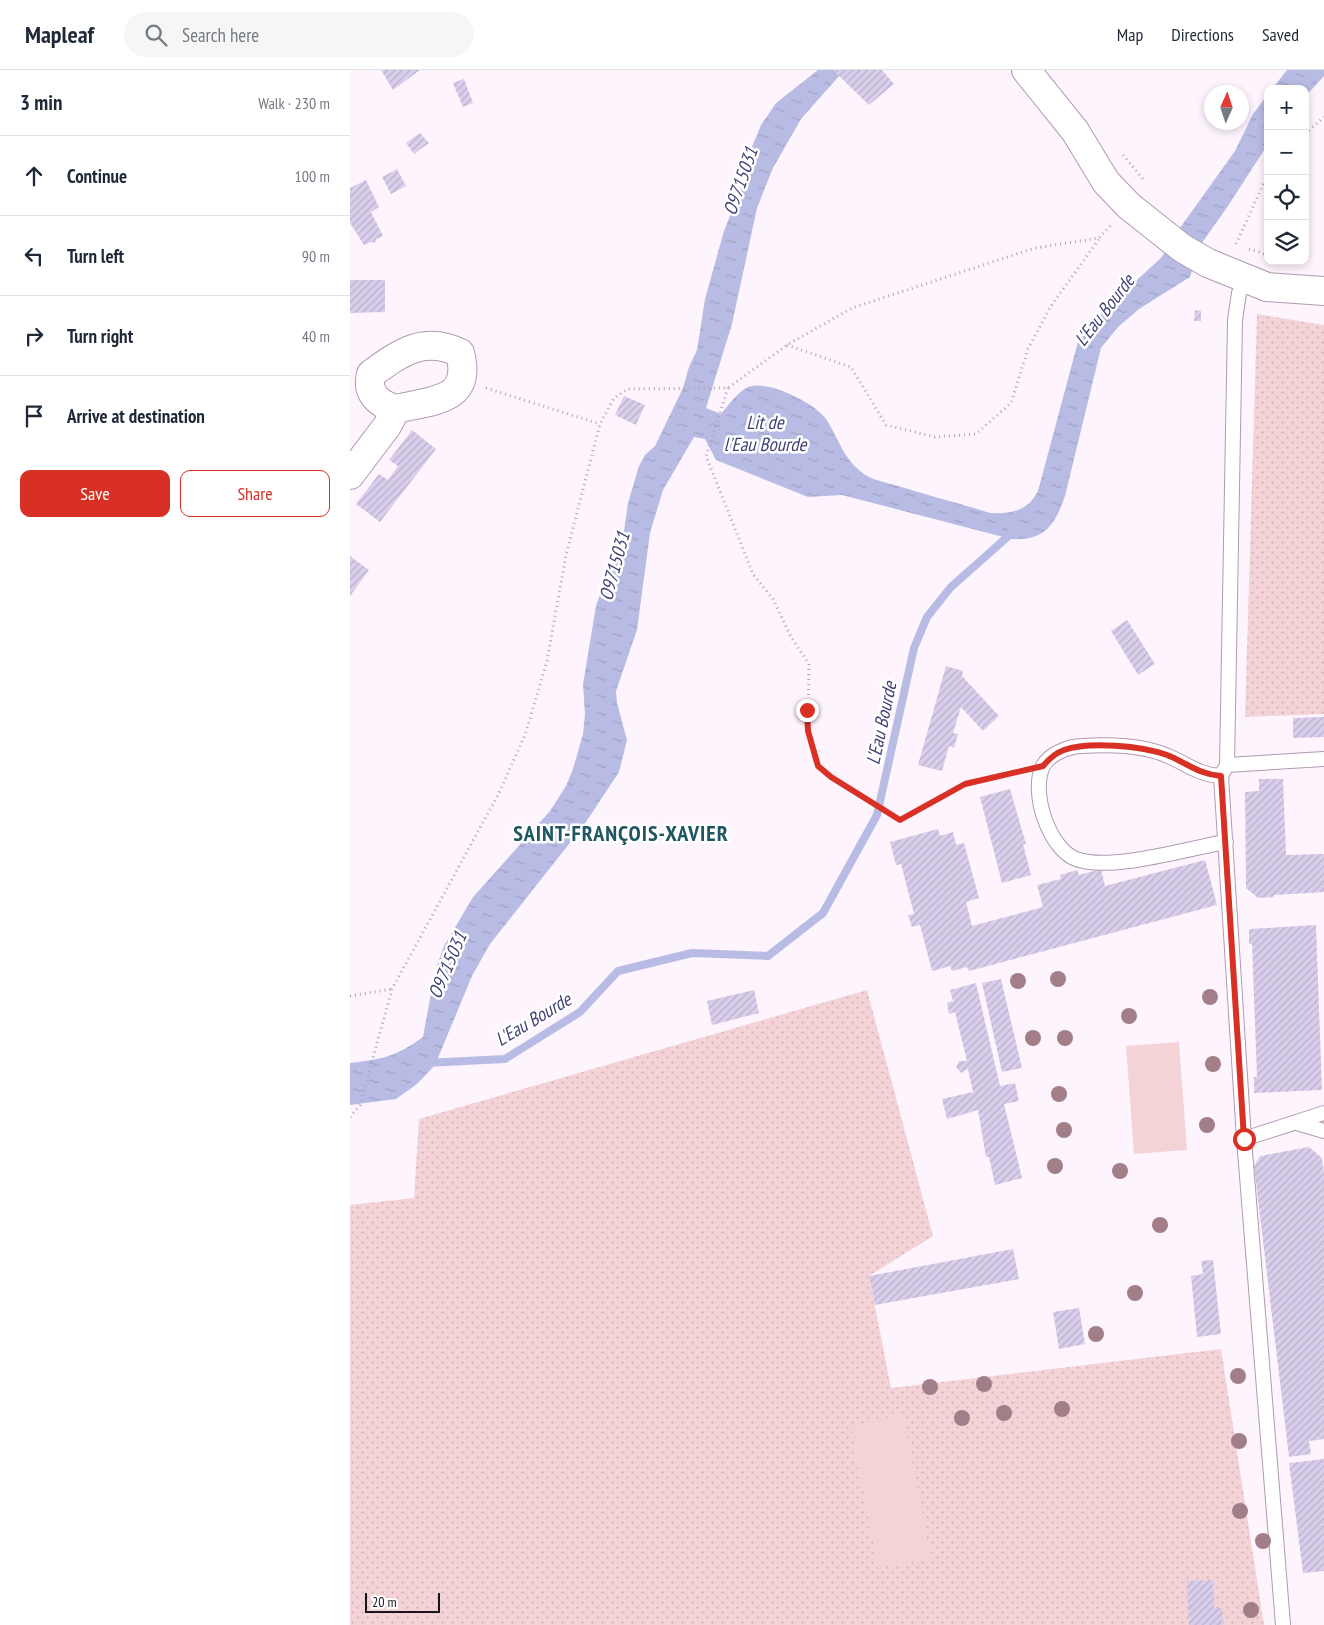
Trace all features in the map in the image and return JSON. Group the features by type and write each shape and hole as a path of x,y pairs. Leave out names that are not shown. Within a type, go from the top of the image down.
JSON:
{"street":[{"path":"1026,70 1075,132 1106,182 1160,222 1182,248 1221,252 1317,290"},
{"path":"1221,252 1245,280 1267,287 1317,290"},
{"path":"412,347 449,347 460,353 464,367 462,381 456,390 444,398 396,409 377,400 370,392 369,382 371,374 412,347"},
{"path":"350,475 387,426 396,409"}],"lane":[{"path":"1245,280 1239,292 1235,320 1224,771 1226,842 1244,1139 1283,1625"},
{"path":"1226,842 1112,862 1076,859 1064,852 1046,821 1039,799 1039,782 1043,766 1050,758 1063,750 1080,746 1114,746 1167,755 1206,775 1224,771 1324,759"},
{"path":"1244,1139 1324,1113"},
{"path":"1297,1123 1324,1131"}],"path":[{"path":"1309,130 1324,117"},
{"path":"1221,252 1267,175"},
{"path":"787,345 851,367 886,425 935,437 976,434 1010,403 1032,340 1051,306 1099,238 1119,217"},
{"path":"1043,766 965,784 900,820 831,777 818,766 808,731 809,664 791,638 773,599 753,574 706,456 728,388 787,345 852,308 1035,248 1099,238"},
{"path":"462,381 600,424"},
{"path":"351,1116 360,1105 392,989 498,793 525,735 547,661 566,555 600,424 614,398 628,389 728,388"},
{"path":"350,996 392,989"}],"shaded area":[{"path":"1257,314 1324,325 1324,714 1245,717"},
{"path":"867,990 933,1236 869,1276 891,1388 1221,1349 1264,1625 350,1625 350,1205 414,1198 419,1119"},
{"path":"1179,1042 1187,1150 1134,1154 1126,1046"},
{"path":"903,1415 931,1558 878,1568 851,1426"}],"water":[{"name":"Lit de l'Eau Bourde","path":"818,70 871,70 840,75 801,119 773,168 757,208 732,324 706,408 721,414 748,387 756,385 778,389 812,406 820,413 831,427 848,458 869,477 990,513 1005,513 1018,510 1034,498 1038,491 1079,338 1107,307 1161,258 1177,232 1235,151 1245,130 1249,130 1249,122 1253,114 1264,99 1264,150 1199,247 1190,277 1139,309 1118,327 1101,348 1065,496 1052,523 1040,534 1023,539 1011,539 842,495 808,497 716,460 705,439 694,437 663,490 650,533 637,630 616,691 617,703 627,740 619,772 584,825 490,944 472,976 435,1065 417,1084 396,1099 350,1105 350,1063 388,1056 423,1037 435,972 444,946 473,897 550,811 566,786 583,734 585,715 583,684 596,606 610,566 622,545 628,503 639,466 645,455 655,446 683,388 689,367 697,350 705,299 724,231 751,163 752,147 761,125 776,103"},
{"path":"1287,70 1324,70 1324,76 1309,93 1309,85 1275,85"}],"building":[{"path":"381,70 420,70 393,90"},
{"path":"833,70 882,70 894,84 869,105"},
{"path":"464,79 473,103 463,107 453,83"},
{"path":"420,133 429,143 414,154 406,143"},
{"path":"397,169 406,186 391,194 382,177"},
{"path":"366,180 379,207 371,212 383,236 376,239 375,243 371,242 364,245 350,223 350,188"},
{"path":"350,280 385,280 385,312 350,313"},
{"path":"1195,310 1201,311 1201,321 1194,321"},
{"path":"624,396 645,405 636,425 615,415"},
{"path":"412,430 436,449 380,522 356,504 379,474 388,480 398,466 389,460"},
{"path":"350,556 369,570 350,596"},
{"path":"1127,620 1155,664 1138,675 1111,631"},
{"path":"946,666 963,671 962,676 999,716 983,731 961,707 953,733 958,734 954,748 949,746 942,771 918,765"},
{"path":"1324,717 1324,737 1293,738 1293,718"},
{"path":"1259,779 1283,779 1286,855 1324,854 1324,892 1274,895 1274,897 1258,898 1246,888 1245,792 1259,791"},
{"path":"1010,789 1026,844 1023,844 1031,875 1002,883 980,797"},
{"path":"938,829 940,836 953,832 956,845 964,843 979,898 966,902 972,926 1043,907 1037,885 1061,879 1060,875 1077,870 1079,875 1101,869 1105,886 1205,860 1217,905 969,971 967,967 952,971 950,966 932,971 920,925 912,927 908,915 914,914 901,864 896,865 890,842"},
{"path":"1316,925 1322,1090 1254,1093 1254,1077 1257,1077 1252,944 1249,944 1249,929"},
{"path":"1001,979 1022,1068 1002,1072 982,983"},
{"path":"976,983 1000,1086 1015,1083 1019,1101 1004,1104 1022,1178 995,1185 989,1157 986,1157 978,1110 947,1119 942,1099 973,1092 968,1069 961,1073 956,1067 959,1061 967,1061 955,1012 949,1014 947,1003 953,1001 950,990"},
{"path":"754,990 759,1013 712,1025 707,1001"},
{"path":"1309,1147 1322,1158 1324,1173 1324,1439 1309,1441 1311,1454 1289,1457 1254,1166 1260,1156"},
{"path":"1013,1249 1019,1279 875,1305 869,1276"},
{"path":"1213,1260 1221,1334 1197,1337 1191,1276 1203,1274 1201,1261"},
{"path":"1079,1308 1085,1344 1059,1349 1053,1312"},
{"path":"1324,1459 1324,1571 1303,1573 1289,1463"},
{"path":"1213,1580 1214,1608 1222,1608 1223,1625 1189,1625 1187,1581"}],"waterway":[{"name":"L'Eau Bourde","path":"426,1063 505,1059 580,1012 618,971 692,953 768,956 823,913 877,815 914,648 927,617 951,587 1013,532"}],"district":[{"name":"SAINT-FRANÇOIS-XAVIER","path":"621,833"}],"route":[{"path":"807,710 808,731 818,766 831,777 900,820 965,784 1043,766 1050,758 1063,750 1080,746 1114,746 1139,749 1167,755 1206,775 1221,776 1244,1139"}],"water label":[{"name":"O9715031","path":"740,181"},
{"name":"O9715031","path":"614,566"},
{"name":"O9715031","path":"447,965"}]}
